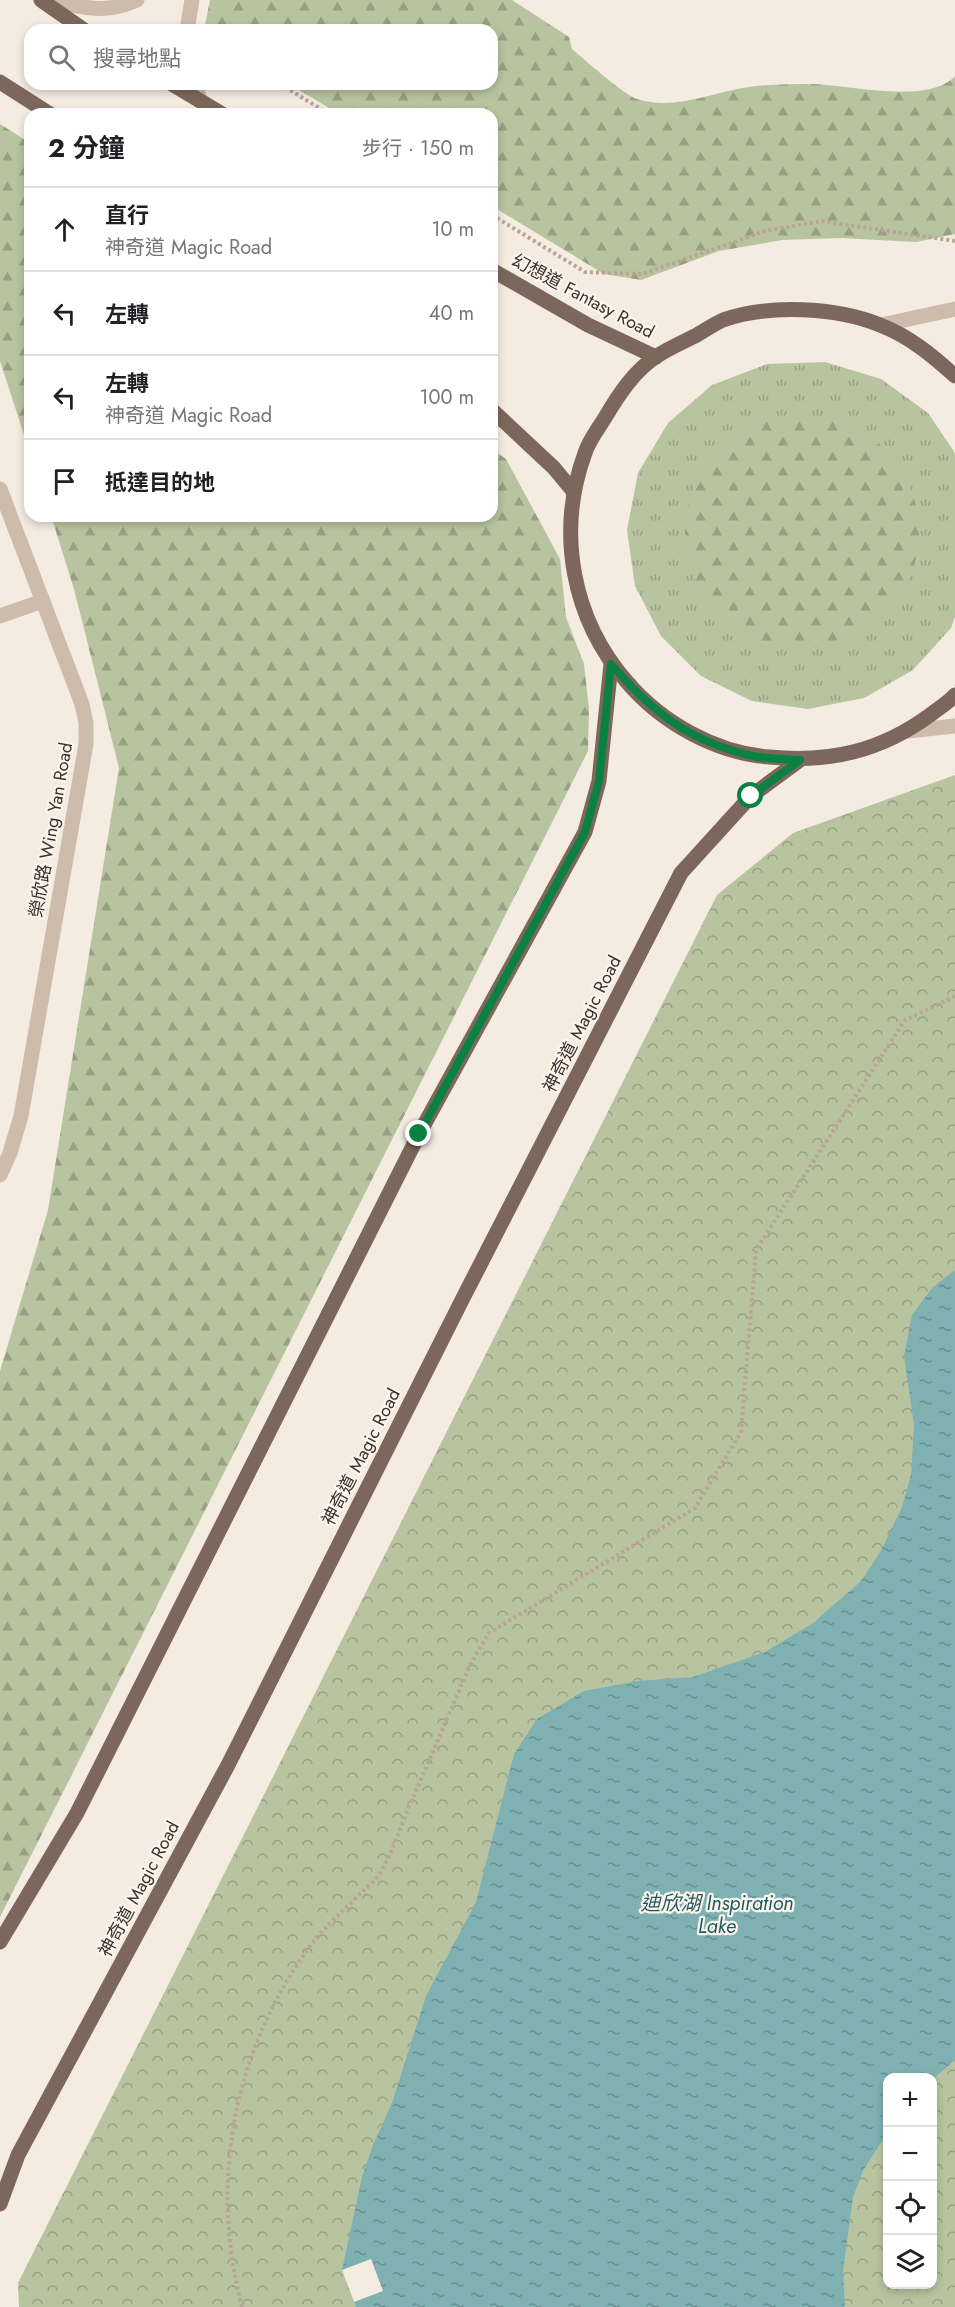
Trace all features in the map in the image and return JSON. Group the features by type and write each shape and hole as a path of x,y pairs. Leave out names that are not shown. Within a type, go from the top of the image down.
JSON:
{"main road":[{"path":"40,0 75,24"},
{"path":"0,82 41,108"},
{"path":"182,90 212,108"},
{"name":"幻想道 Fantasy Road","path":"498,273 588,325 656,357"},
{"path":"955,376 927,350 881,325 829,311 776,310 723,320 656,357 622,389 585,450 573,491 569,534 573,578 593,633 611,664 638,695 665,718 712,744 754,756 800,760 824,758 867,749 908,731 955,695"},
{"path":"498,416 554,468 573,491"},
{"path":"0,1942 77,1813 419,1134 585,832 599,781 611,664"},
{"name":"神奇道 Magic Road","path":"0,2204 18,2156 228,1765 462,1300 681,873 751,796 800,760"}],"street":[{"path":"50,0 93,9 120,8 136,0"},
{"path":"188,24 192,0"},
{"path":"197,90 200,101"},
{"path":"881,325 955,309"},
{"name":"榮欣路 Wing Yan Road","path":"0,489 82,704 86,723 86,744 21,1116 5,1155 0,1175"},
{"path":"0,616 43,601"},
{"path":"908,731 955,726"}],"path":[{"path":"290,90 319,108"},
{"name":"幻想道 Fantasy Road","path":"498,219 585,272 643,274 765,231 821,221 955,241"},
{"path":"242,2307 227,2216 230,2142 247,2066 275,2000 316,1938 380,1875 470,1665 489,1633 695,1508 741,1432 756,1250 905,1020 955,996"}],"green space":[{"path":"210,0 512,0 569,37 572,49 623,91 637,99 665,103 735,89 781,84 813,84 908,92 943,85 955,76 955,234 916,242 841,238 782,240 719,251 641,280 604,274 498,210 498,108 329,108 299,90 498,90 498,24 205,24"},
{"path":"0,124 24,139 24,435 0,361"},
{"path":"825,362 881,379 928,413 955,453 955,617 951,628 913,670 864,698 808,709 752,701 701,676 661,636 635,586 627,530 638,473 668,423 712,385 767,364"},
{"path":"791,415 813,415 847,424 867,434 885,449 900,467 910,487 917,509 919,532 917,555 910,577 900,597 885,615 867,630 836,644 813,649 791,649 768,644 737,630 711,606 704,597 690,566 685,543 685,521 690,498 704,467 728,441 737,434 768,420"},
{"path":"498,453 506,459 560,559 566,617 584,664 589,709 588,751 0,1917 0,1371 48,1210 119,768 74,589 53,522 498,522"},
{"path":"955,775 955,2307 19,2307 18,2283 717,895 793,833"}],"water":[{"name":"迪欣湖 Inspiration Lake","path":"955,1270 955,2060 937,2076 937,2073 883,2073 883,2139 863,2171 853,2197 843,2271 845,2307 356,2307 342,2270 362,2177 373,2145 392,2103 426,1996 476,1902 514,1754 537,1719 584,1691 638,1681 693,1677 765,1652 813,1623 861,1581 881,1551 902,1507 911,1475 914,1425 904,1356 912,1315 932,1288"}],"pier":[{"path":"371,2259 383,2291 354,2302 342,2270"}],"route":[{"path":"419,1134 585,832 599,781 611,664 638,695 665,718 712,744 754,756 800,760 751,796"}]}
